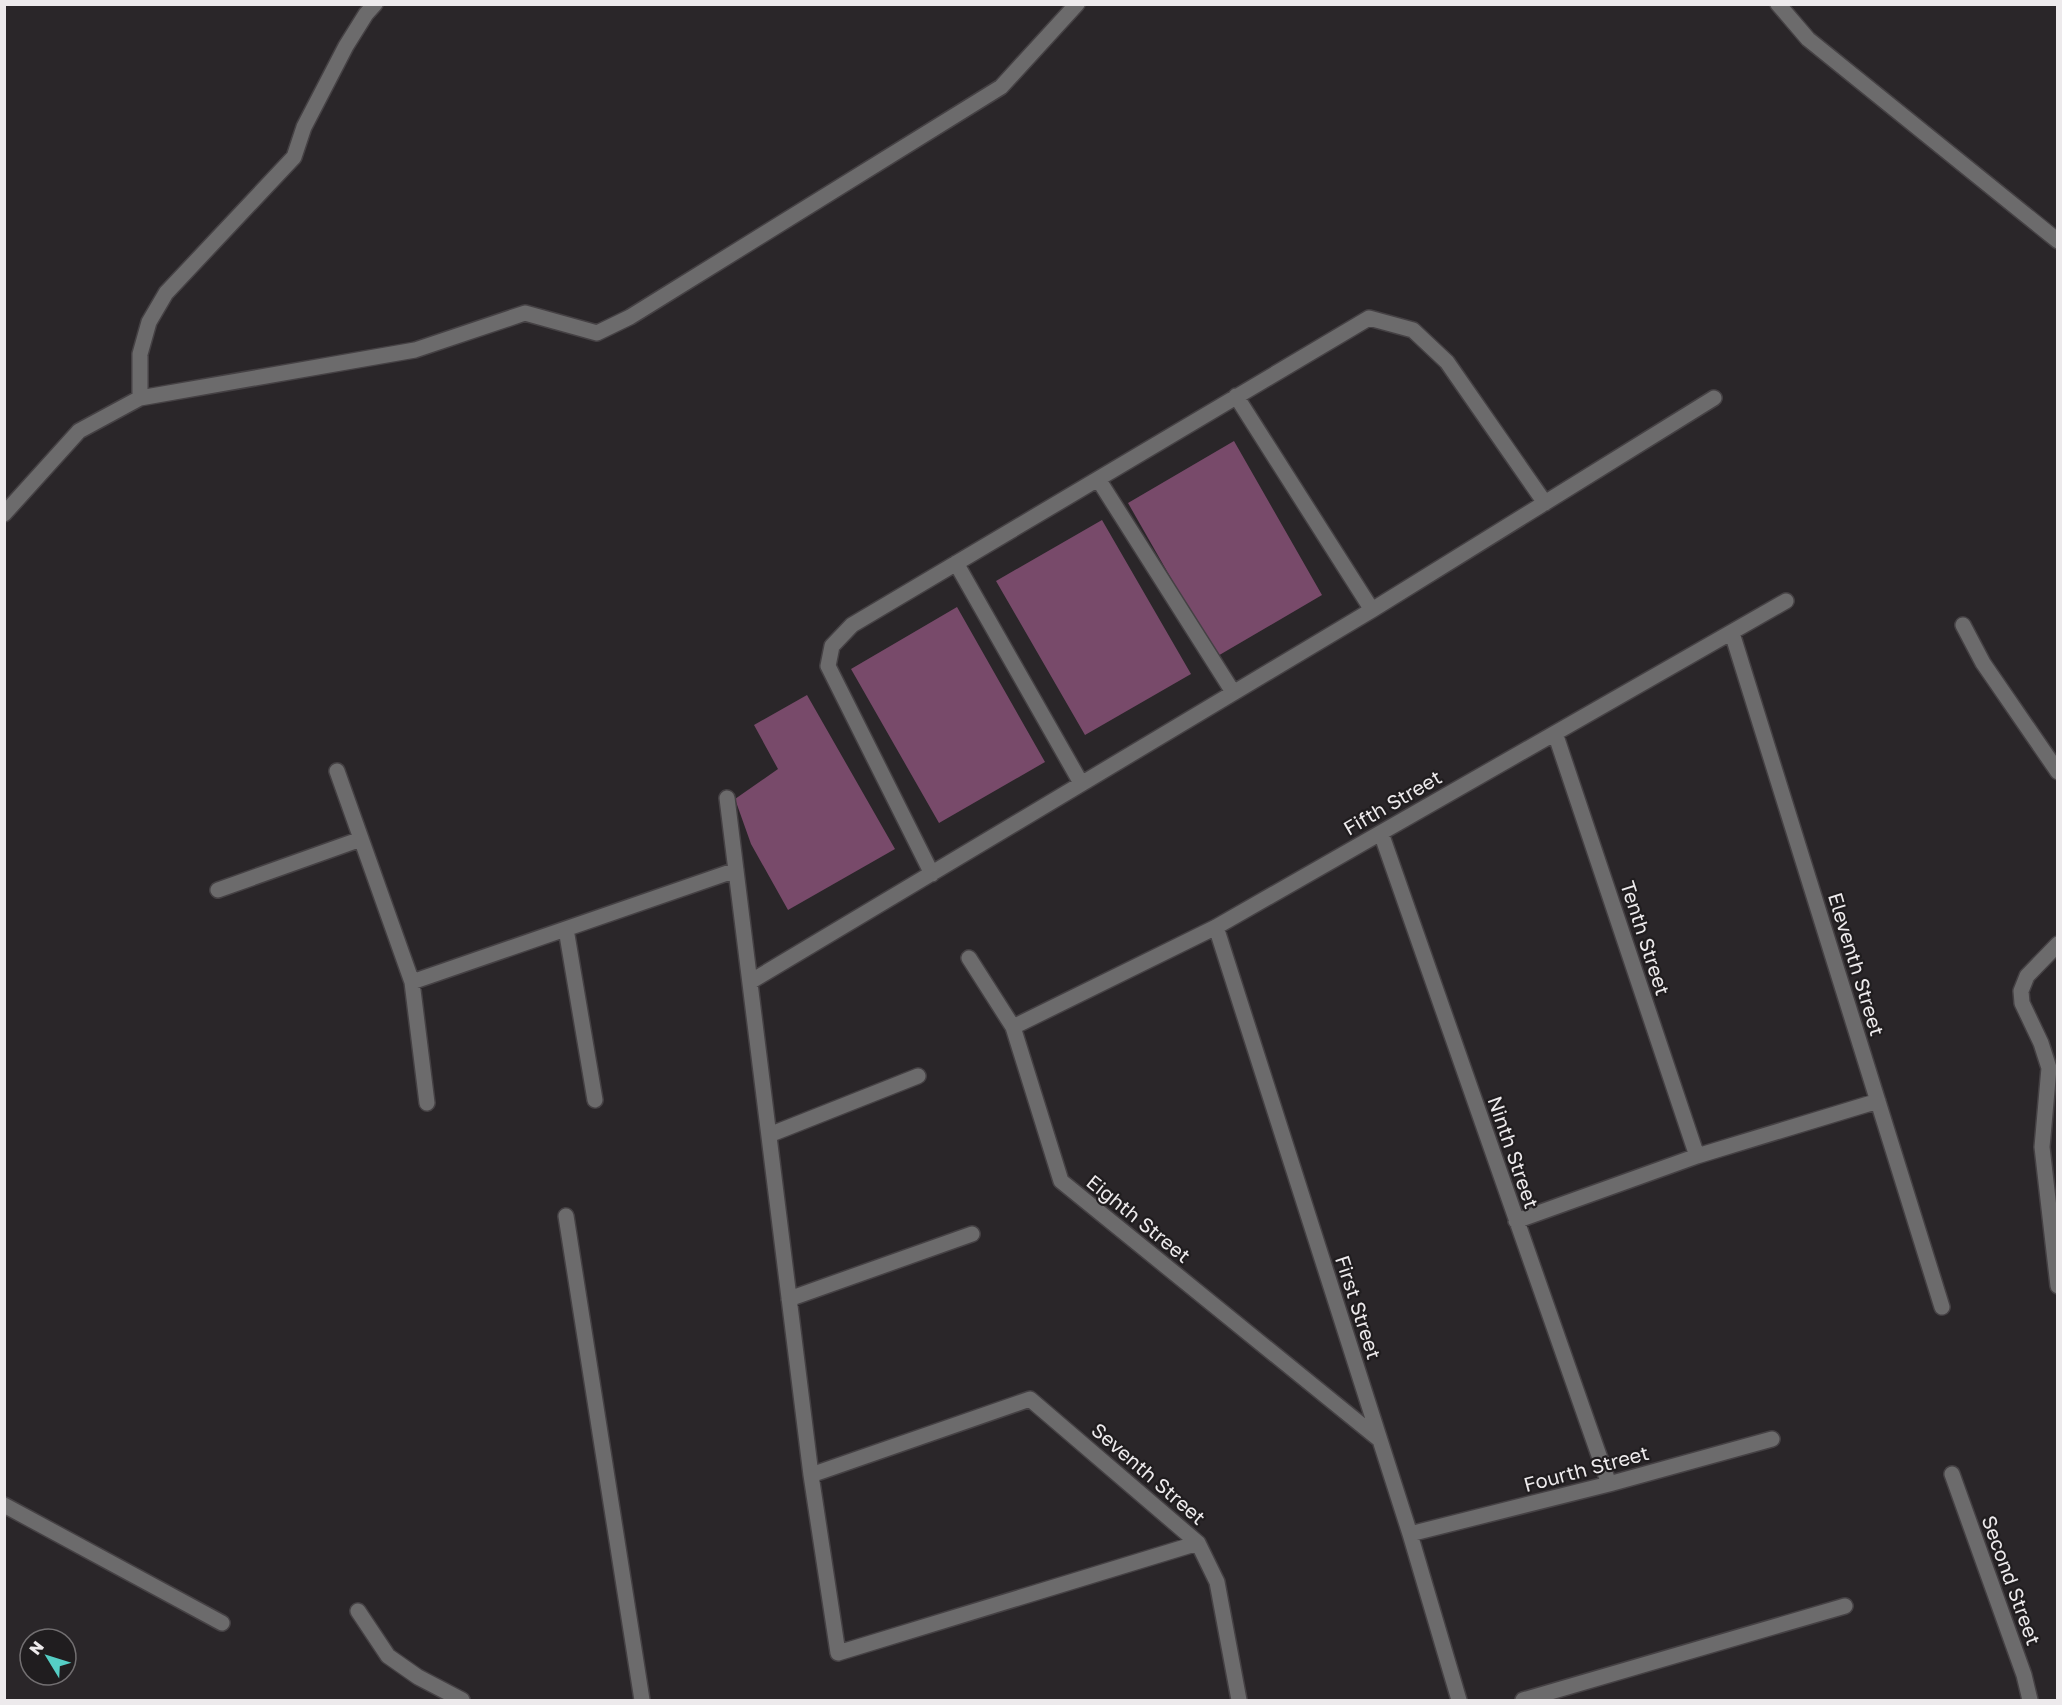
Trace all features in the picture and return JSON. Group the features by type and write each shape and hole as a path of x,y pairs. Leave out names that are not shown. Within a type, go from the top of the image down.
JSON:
{"street":[{"path":"140,398 140,354 149,322 166,293 294,157 304,127 346,46 375,4"},
{"path":"4,514 79,431 140,398 415,350 525,313 597,333 630,317 1001,87 1077,4"},
{"path":"1778,4 1808,39 2058,241"},
{"path":"932,874 828,666 832,646 852,625 1368,318 1413,330 1447,362 1545,503"},
{"path":"1236,396 1372,610"},
{"path":"750,982 1372,610 1714,398"},
{"path":"1098,478 1233,692"},
{"path":"956,563 1081,783"},
{"name":"Fifth Street","path":"1012,1027 1216,927 1786,601"},
{"path":"1963,625 1983,663 2058,772"},
{"name":"Eleventh Street","path":"1732,633 1942,1307"},
{"name":"Tenth Street","path":"1555,733 1696,1156"},
{"path":"337,771 412,982 427,1103"},
{"path":"727,798 811,1475 838,1653 1198,1543"},
{"name":"Ninth Street","path":"1381,833 1609,1484"},
{"path":"218,890 361,839"},
{"path":"412,982 736,870"},
{"name":"First Street","path":"1216,927 1410,1534 1459,1701"},
{"path":"566,929 595,1100"},
{"path":"2058,944 2027,976 2021,991 2022,1003 2042,1043 2049,1068 2042,1147 2058,1286"},
{"name":"Eighth Street","path":"969,958 1012,1027 1061,1181 1380,1440"},
{"path":"769,1135 918,1076"},
{"path":"1516,1221 1696,1156 1878,1101"},
{"path":"566,1216 642,1701"},
{"path":"789,1299 972,1234"},
{"name":"Seventh Street","path":"811,1475 1030,1399 1198,1543 1216,1582 1239,1701"},
{"name":"Fourth Street","path":"1410,1534 1609,1484 1772,1439"},
{"name":"Second Street","path":"1952,1474 2024,1675 2030,1701"},
{"path":"4,1505 222,1623"},
{"path":"1523,1701 1845,1606"},
{"path":"358,1611 388,1656 418,1677 462,1701"}],"building":[{"path":"1234,441 1322,595 1216,657 1128,503"},
{"path":"1102,520 1191,674 1085,735 996,581"},
{"path":"957,607 1045,762 939,823 851,669"},
{"path":"807,695 895,849 788,910 751,844 735,799 778,769 754,725"}]}
